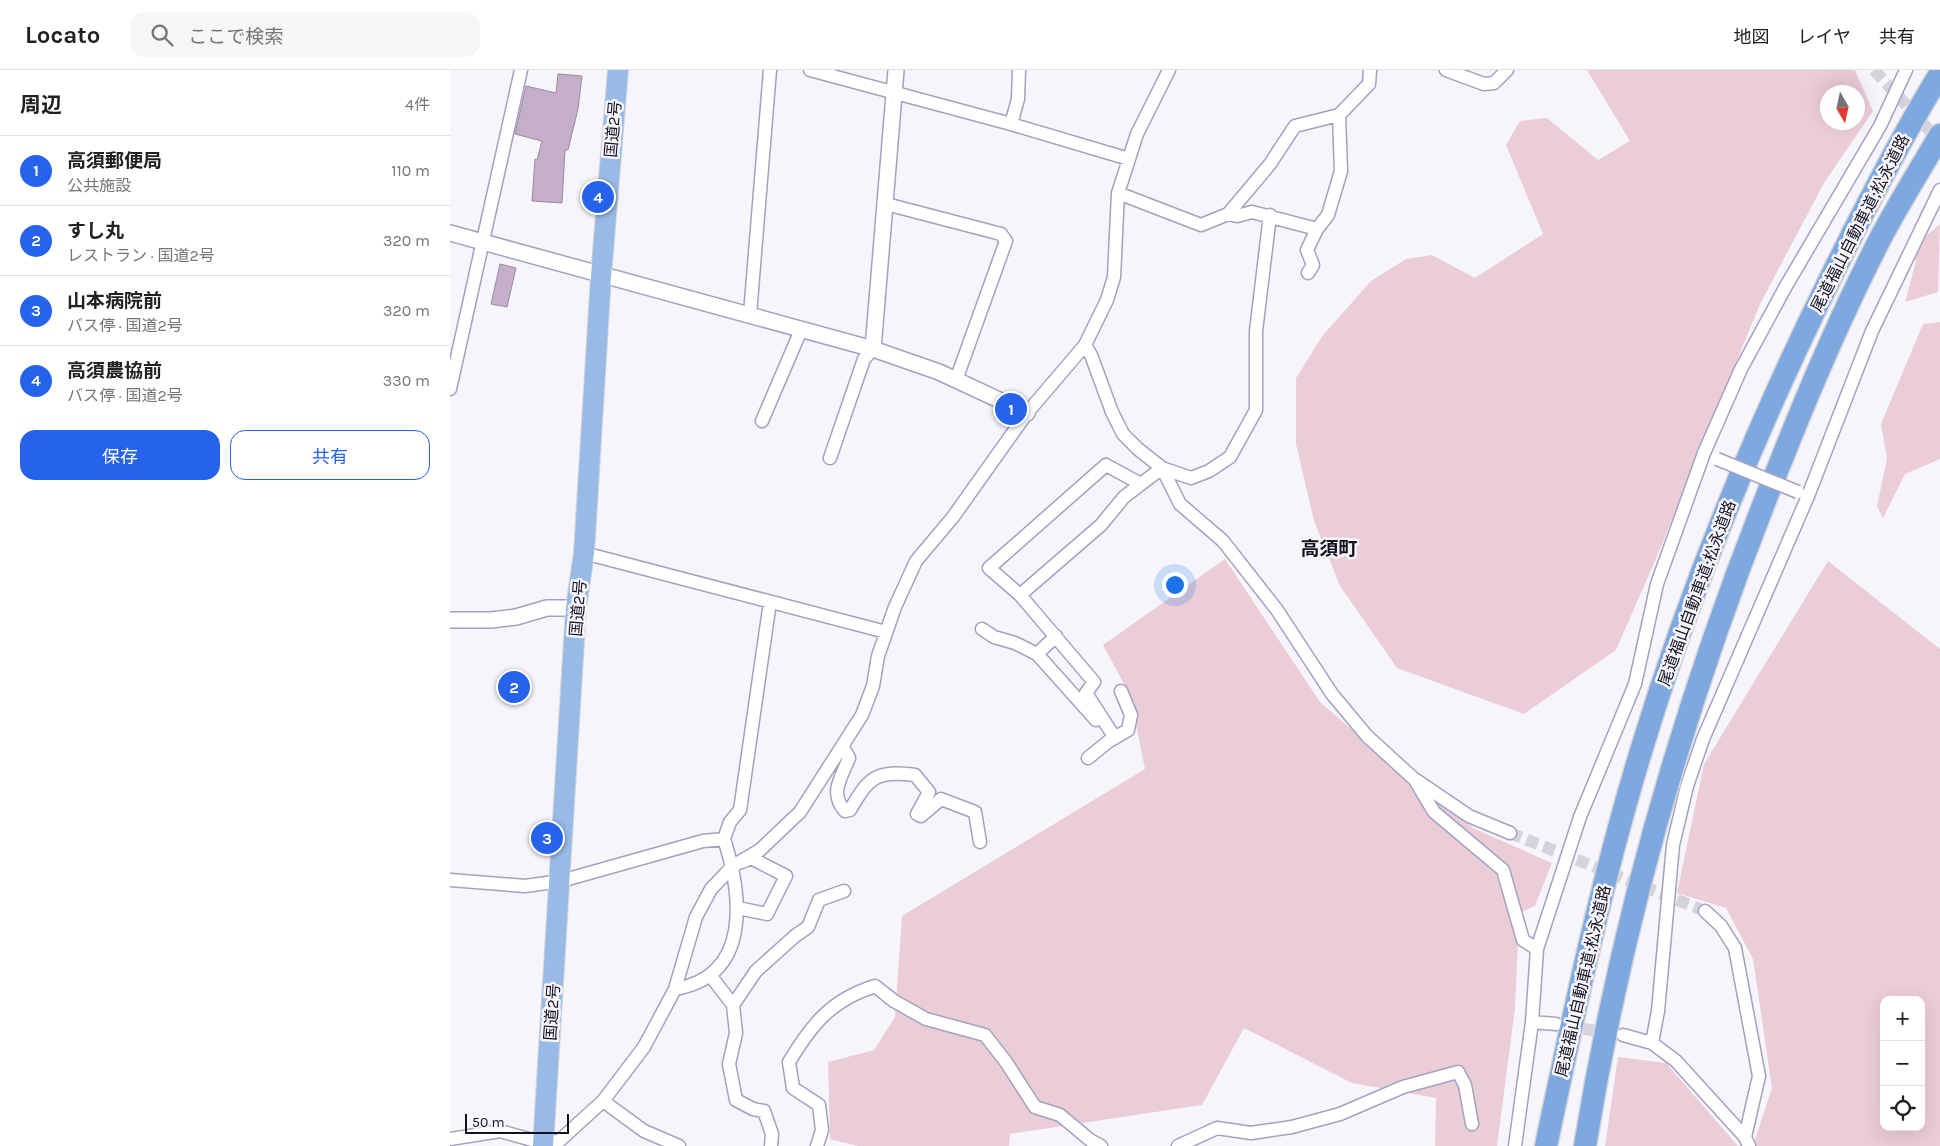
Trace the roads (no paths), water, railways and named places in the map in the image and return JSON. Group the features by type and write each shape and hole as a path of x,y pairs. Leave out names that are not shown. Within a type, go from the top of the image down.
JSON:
{"highway":[{"name":"国道2号","path":"543,1145 561,880 576,608 584,553 601,276 618,70"},
{"name":"尾道福山自動車道;松永道路","path":"1546,1146 1602,892 1641,748 1685,617 1730,501 1793,354 1856,225 1940,72"},
{"name":"尾道福山自動車道;松永道路","path":"1585,1146 1596,1078 1634,902 1676,755 1717,626 1760,510 1820,365 1881,237 1940,135"}],"street":[{"path":"450,389 481,242 521,70"},
{"path":"750,314 770,70"},
{"path":"810,70 1011,124 1129,159"},
{"path":"830,458 864,359 873,349 896,70"},
{"path":"1011,124 1018,99 1019,70"},
{"path":"450,1139 500,1131 543,1145 559,1141 603,1101 644,1047 675,988 696,917 711,889 733,866 760,850 800,812 862,715 873,686 878,656 886,632 916,561 953,517 1027,413 1085,345 1107,300 1114,277 1118,193 1136,134 1169,70"},
{"path":"1118,193 1201,225 1228,214 1270,164 1294,126 1339,114 1369,84 1370,70"},
{"path":"1446,70 1484,84 1494,82 1507,70"},
{"path":"1515,1146 1532,1022 1537,949 1580,817 1635,684 1657,584 1704,453 1741,369 1786,286 1880,126 1906,70"},
{"path":"1308,273 1313,265 1307,250 1317,229 1328,215 1341,171 1339,114"},
{"path":"1652,1043 1659,1002 1673,845 1686,786 1703,739 1803,494 1872,331 1940,190"},
{"path":"886,204 1000,234 1006,241 956,380"},
{"path":"1228,214 1237,216 1252,212 1270,215 1317,229"},
{"path":"1085,345 1091,355 1112,412 1124,434 1138,450 1162,468 1192,478 1208,471 1230,457 1256,410 1256,331 1270,215"},
{"path":"450,233 601,276 750,314 873,349 956,380 1027,413"},
{"path":"762,421 801,330"},
{"path":"1704,453 1803,494"},
{"path":"1112,739 1086,693 1094,682 1020,595 989,568 1106,465 1141,484"},
{"path":"1020,595 1101,524 1124,497 1162,468"},
{"path":"1162,468 1180,504 1222,541 1277,610 1332,694 1366,736 1414,778 1469,816 1510,833"},
{"path":"584,553 886,632"},
{"path":"675,988 693,986 710,975 730,949 738,921 733,866 724,839 730,822 740,810 770,602"},
{"path":"450,620 516,618 546,608 576,608"},
{"path":"982,629 994,637 1015,643 1037,654 1112,739"},
{"path":"1037,654 1056,636"},
{"path":"1088,758 1112,739 1128,730 1131,715 1121,691"},
{"path":"843,747 849,758 837,790 837,802 845,812 850,810 870,781 881,774 915,775 929,792 917,814 921,816 941,798 975,812 980,842"},
{"path":"1414,778 1434,812 1503,870 1523,940 1537,949"},
{"path":"450,880 525,886 561,880 702,841 724,839"},
{"path":"733,866 751,858 786,876 766,914 738,908"},
{"path":"733,1005 756,970 808,927 819,900 844,891"},
{"path":"1705,912 1721,926 1734,948 1759,1076 1747,1142"},
{"path":"710,975 733,1005 736,1033 729,1064 736,1100 754,1109 764,1111 772,1134 771,1146"},
{"path":"817,1146 822,1130 819,1104 793,1088 789,1062 810,1029 830,1010 856,992 875,986 894,1001 926,1019 985,1035 1006,1062 1034,1107 1060,1115 1090,1140 1101,1146"},
{"path":"1532,1022 1556,1024"},
{"path":"1623,1036 1652,1043 1676,1061 1747,1142"},
{"path":"1178,1146 1217,1128 1251,1132 1292,1127 1340,1114 1403,1087 1458,1072 1465,1085 1472,1124"},
{"path":"603,1101 644,1131 679,1146"}],"tunnel":[{"path":"1874,70 1940,142"},
{"path":"1510,833 1705,911"},
{"path":"1566,1026 1610,1033"}],"place":[{"name":"高須農協前","path":"598,197"},
{"name":"高須郵便局","path":"1011,409"},
{"name":"すし丸","path":"514,687"},
{"name":"山本病院前","path":"547,838"}],"district":[{"name":"高須町","path":"1329,549"}]}
